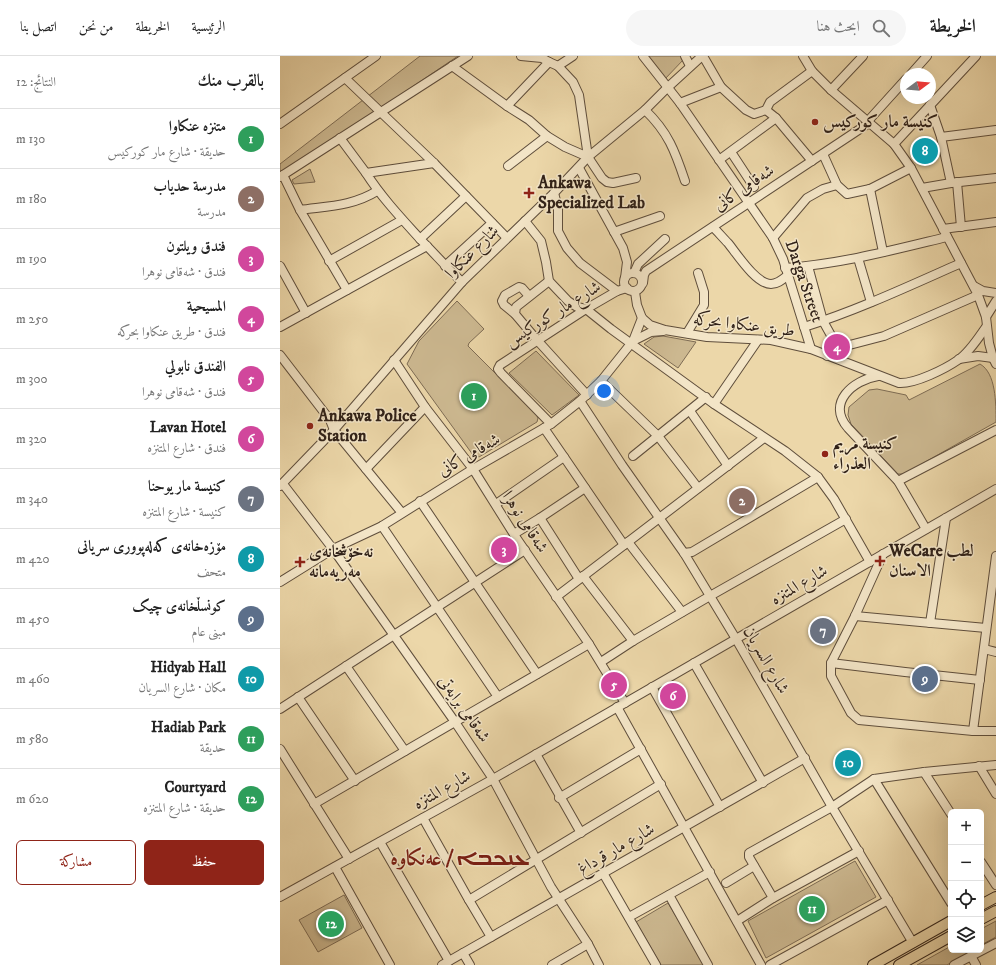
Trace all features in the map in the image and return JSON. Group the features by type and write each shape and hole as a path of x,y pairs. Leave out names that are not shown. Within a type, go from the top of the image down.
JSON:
{"main road":[{"path":"984,903 996,896"},
{"path":"984,917 996,911"},
{"path":"873,965 948,923"},
{"path":"948,923 942,929 942,934 948,937"},
{"path":"929,934 937,936 938,941 935,945"},
{"path":"899,965 948,938"}],"street":[{"path":"280,124 376,56"},
{"path":"347,290 281,176 468,56"},
{"path":"521,56 542,58 558,66 573,82 579,95 588,157 602,178 607,182 613,183 636,178"},
{"path":"558,66 573,56"},
{"name":"Darga Street","path":"643,56 680,103 772,238 787,272 811,349"},
{"path":"685,56 690,66"},
{"path":"703,56 721,87 746,110 754,114 766,110 770,102 812,71"},
{"name":"شارع عنكاوا","path":"282,485 334,430 462,282 526,221 588,157 645,110 690,66 703,56"},
{"path":"802,56 812,71 831,90 894,144 911,168 978,295 986,317 986,327 994,361"},
{"path":"916,68 927,56"},
{"path":"894,144 976,56"},
{"path":"831,90 857,58"},
{"path":"507,106 550,62"},
{"path":"452,66 529,120 547,136 565,147 588,157"},
{"path":"345,78 434,163 507,238"},
{"name":"شەقامی کانی","path":"643,284 646,271 823,154 868,122 900,86"},
{"path":"680,103 721,87"},
{"path":"930,105 954,182 961,227"},
{"path":"645,110 657,122 671,143 685,181"},
{"path":"766,110 776,118 812,161"},
{"path":"719,160 776,118"},
{"path":"941,137 996,130"},
{"path":"508,166 547,136"},
{"path":"340,138 378,191 402,220 462,282"},
{"path":"730,152 754,187"},
{"path":"823,154 837,185 847,194 870,189 911,168"},
{"path":"366,173 434,163"},
{"path":"579,168 626,255 627,262 624,283 630,290 642,318"},
{"path":"922,188 954,182 996,178"},
{"path":"772,238 807,198 822,189 837,185"},
{"path":"870,189 883,252"},
{"path":"300,210 345,204 365,199 378,191"},
{"path":"554,193 558,208 558,231 567,248 580,262 617,291"},
{"path":"420,239 466,196"},
{"path":"614,232 660,216"},
{"path":"329,261 402,220"},
{"path":"526,221 540,237 549,281 568,301 577,307 586,309 714,404 785,451 818,477 834,499 870,562"},
{"path":"713,227 750,271 765,282 771,284 781,281 787,272 808,266 858,258 883,252 961,227 996,222"},
{"path":"445,266 492,223"},
{"path":"634,273 638,264 665,239"},
{"path":"280,327 427,246"},
{"path":"858,258 871,302"},
{"path":"804,327 823,322 961,263"},
{"path":"280,266 306,313"},
{"path":"808,266 823,322 838,348"},
{"path":"625,278 629,274 634,273 640,276 643,284 640,289 630,290"},
{"path":"687,333 704,305 704,292 698,273"},
{"path":"515,314 516,307 549,281"},
{"path":"974,286 982,291 996,293"},
{"path":"529,296 522,288 519,287 505,295 502,301 587,395"},
{"name":"شارع مار كوركيس","path":"548,426 498,369 500,365 586,309 617,291 630,290"},
{"path":"827,356 838,348 884,336 978,295"},
{"path":"986,317 996,301"},
{"name":"شەقامی کانی","path":"280,582 333,549 382,526 473,469 548,426 580,401 602,381 632,342 642,318"},
{"name":"طريق عنكاوا بحركه","path":"642,318 650,325 665,330 707,337 771,340 811,349 899,383 920,379 959,359 986,327"},
{"path":"632,342 651,332 665,330"},
{"path":"714,404 758,340"},
{"path":"280,355 330,420 334,430 402,513"},
{"path":"959,359 978,356 994,361"},
{"name":"شەقامی نوهرا","path":"394,360 425,407 473,469 514,534 601,662 625,703"},
{"path":"879,376 863,380 850,389 841,401 840,416 848,428 898,481 926,529"},
{"path":"602,381 658,436 698,488"},
{"path":"633,456 706,397"},
{"name":"شارع السريان","path":"580,401 622,465 684,553 736,639 832,807 913,943"},
{"path":"366,469 425,407"},
{"path":"690,411 728,466"},
{"path":"548,426 564,457 585,488 626,544 682,612"},
{"path":"898,481 996,430"},
{"path":"556,597 764,438"},
{"path":"496,504 564,457"},
{"path":"684,553 692,552 818,477"},
{"name":"شەقامی برایەتی","path":"282,485 333,549 455,722 493,779 536,860 588,944 599,965"},
{"path":"514,534 585,488"},
{"name":"شارع المتنزه","path":"281,894 335,867 493,779 996,489"},
{"path":"420,501 537,674"},
{"path":"540,518 581,578 633,642"},
{"path":"930,623 946,518"},
{"path":"601,662 682,612 846,519"},
{"path":"382,526 498,697"},
{"path":"280,709 525,550"},
{"path":"883,554 855,616 831,663 832,676 851,713 859,720 973,732 996,731"},
{"path":"973,732 996,556"},
{"path":"855,616 986,628"},
{"path":"314,804 589,644"},
{"path":"984,649 996,652"},
{"path":"694,663 762,783"},
{"path":"831,663 980,680"},
{"path":"346,666 405,751"},
{"path":"652,687 720,807"},
{"path":"298,697 355,781"},
{"path":"617,707 761,965"},
{"path":"280,749 349,859"},
{"path":"559,798 641,749"},
{"path":"536,754 559,798 581,833"},
{"name":"شارع مار قرداغ","path":"442,965 805,758"},
{"path":"773,898 749,857 749,853 832,807 874,779 996,764"},
{"path":"979,766 996,794"},
{"path":"924,772 948,809"},
{"path":"874,779 948,898"},
{"path":"469,900 661,784"},
{"path":"423,818 491,937"},
{"path":"380,842 449,961"},
{"path":"737,921 773,898 859,851"},
{"path":"726,883 754,866"},
{"path":"335,867 390,965"},
{"path":"984,867 996,885"},
{"path":"629,917 710,872"},
{"path":"603,873 656,965"},
{"path":"669,895 708,965"},
{"path":"770,965 888,900"},
{"path":"954,965 996,943"},
{"path":"552,965 588,944"},
{"path":"463,953 470,965"},
{"path":"971,956 976,965"}],"shaded area":[{"path":"420,56 458,56 280,176 280,164"},
{"path":"649,56 682,56 684,59 664,80 647,58"},
{"path":"310,169 315,182 294,184 292,180"},
{"path":"457,301 484,329 469,343 468,346 536,414 538,418 537,422 479,457 473,455 407,364 419,341"},
{"path":"663,336 696,342 678,368 644,344 654,337"},
{"path":"536,351 579,395 552,415 509,373"},
{"path":"980,364 985,368 992,381 995,398 996,422 904,474 898,474 851,424 848,415 849,407 869,390 877,389 906,395 909,400"},
{"path":"855,861 876,897 766,958 748,921"},
{"path":"344,895 362,928 318,952 299,920"},
{"path":"668,903 705,965 661,965 636,922"},
{"path":"996,921 996,937 984,943 984,927"},
{"path":"948,948 948,953 968,953 947,965 917,965"}],"place":[{"name":"كنيسة مار كوركيس","path":"815,122"},
{"name":"مۆزەخانەی کەلەپووری سریانی","path":"925,151"},
{"name":"Ankawa Specialized Lab","path":"529,193"},
{"name":"المسيحية","path":"837,347"},
{"name":"متنزه عنكاوا","path":"474,396"},
{"name":"Ankawa Police Station","path":"310,426"},
{"name":"كنيسة مريم العذراء","path":"825,454"},
{"name":"مدرسة حدياب","path":"742,501"},
{"name":"فندق ویلتون","path":"504,550"},
{"name":"WeCare لطب الاسنان","path":"880,561"},
{"name":"نەخۆشخانەی مەریەمانە","path":"300,562"},
{"name":"كنيسة مار يوحنا","path":"823,631"},
{"name":"کونسڵخانەی چیک","path":"925,679"},
{"name":"الفندق نابولي","path":"614,685"},
{"name":"Lavan Hotel","path":"673,696"},
{"name":"Hidyab Hall","path":"848,763"},
{"name":"Hadiab Park","path":"812,909"},
{"name":"Courtyard","path":"331,924"}],"district":[{"name":"ܥܢܟܒܐ / عەنکاوە","path":"460,859"}]}
